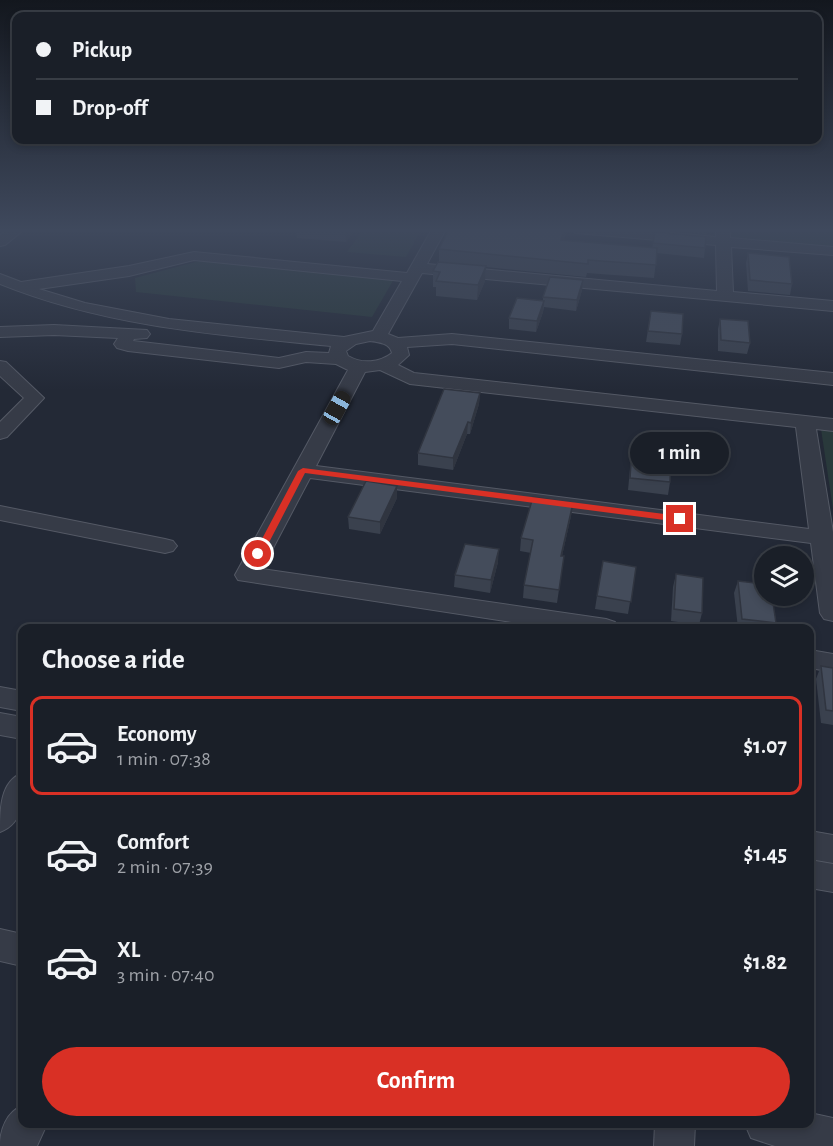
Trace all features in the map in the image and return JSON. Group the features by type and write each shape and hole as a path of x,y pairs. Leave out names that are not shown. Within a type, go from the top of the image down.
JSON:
{"street":[{"path":"8,282 69,304 143,319 149,313 163,309 312,325 347,352 387,364 833,411"},
{"path":"18,287 51,282"},
{"path":"0,332 54,330 129,333 123,344 128,346 279,363 347,352 378,337 410,282"},
{"path":"543,282 833,306"},
{"path":"725,282 725,296"},
{"path":"378,337 398,345 833,392"},
{"path":"398,345 452,339 833,379"},
{"path":"387,364 400,355 398,345"},
{"path":"347,352 303,471 247,574 579,624"},
{"path":"387,364 410,378 833,425"},
{"path":"0,366 35,398 0,433"},
{"path":"805,422 827,538 833,613"},
{"path":"303,471 827,538"},
{"path":"0,513 165,546"},
{"path":"814,660 833,663"},
{"path":"0,697 18,700"},
{"path":"0,724 18,727"},
{"path":"0,819 18,791"},
{"path":"814,846 833,849"},
{"path":"814,875 833,878"},
{"path":"0,945 18,949"},
{"path":"15,1146 25,1128"},
{"path":"674,1146 675,1128"},
{"path":"784,1128 833,1138"}],"shaded area":[{"path":"135,282 392,282 372,317 136,292"},
{"path":"821,429 833,430 833,509"}],"building":[{"path":"452,282 479,282 478,285"},
{"path":"548,282 582,282 577,300 543,297"},
{"path":"517,298 544,301 537,321 509,318"},
{"path":"651,311 683,314 682,334 648,331"},
{"path":"720,319 748,321 750,343 721,340"},
{"path":"444,389 480,393 471,423 468,422 453,458 418,453"},
{"path":"632,448 671,452 670,482 630,478"},
{"path":"366,481 397,486 380,522 348,517"},
{"path":"533,497 573,503 561,556 564,556 559,590 524,585 533,540 521,538"},
{"path":"465,544 499,549 491,580 455,575"},
{"path":"603,561 636,567 631,602 597,596"},
{"path":"676,574 703,578 702,613 674,609"},
{"path":"738,581 754,583 754,606 773,606 776,623 742,619"},
{"path":"821,666 833,668 833,711 826,710"}],"route":[{"path":"258,554 303,471 680,519"}]}
